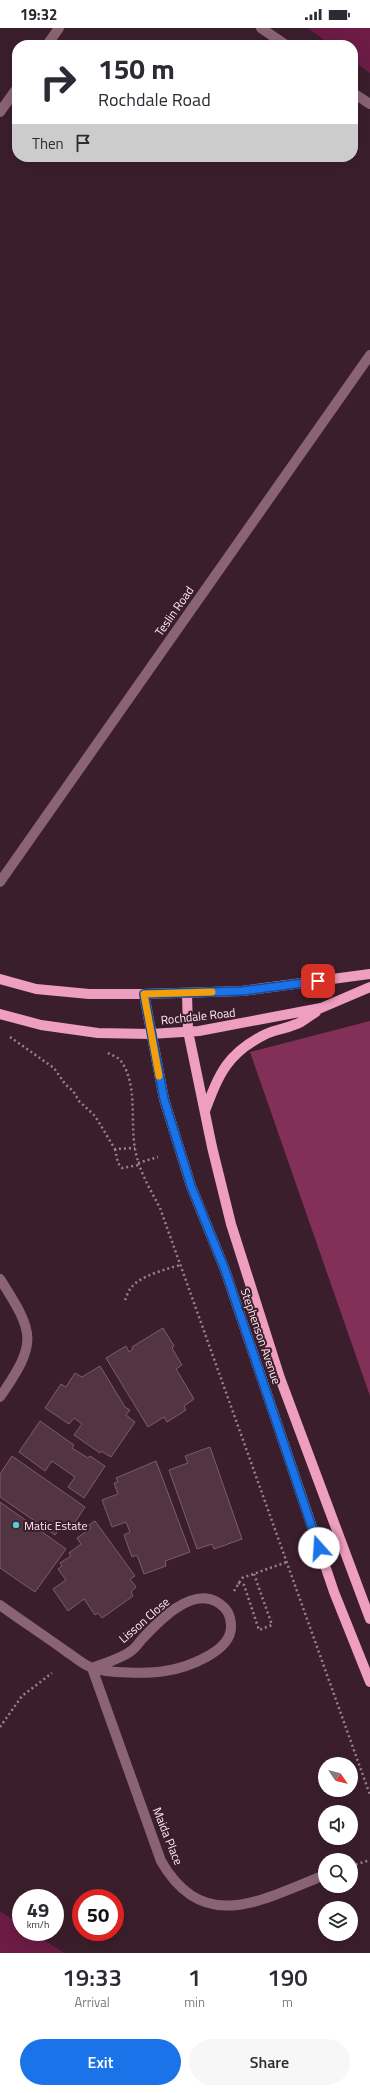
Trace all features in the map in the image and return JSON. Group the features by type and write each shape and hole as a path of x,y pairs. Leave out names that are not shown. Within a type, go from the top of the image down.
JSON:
{"main road":[{"name":"Rochdale Road","path":"0,979 36,989 89,994 144,994 242,991 370,974"},
{"name":"Rochdale Road","path":"0,1014 41,1025 98,1033 150,1034 188,1031 246,1023 321,1008 370,987"},
{"name":"Stephenson Avenue","path":"186,993 188,1031 231,1224 280,1378 370,1619"},
{"name":"Stephenson Avenue","path":"144,994 150,1034 164,1099 191,1186 225,1270 334,1592 370,1682"},
{"path":"205,1112 217,1077 237,1053 246,1045 267,1034 300,1022 321,1008"}],"street":[{"path":"51,40 59,28"},
{"path":"262,28 279,40"},
{"path":"0,112 12,95"},
{"path":"358,96 370,104"},
{"name":"Teslin Road","path":"0,882 370,355"},
{"path":"0,1280 23,1317 26,1325 27,1342 20,1367 0,1397"},
{"name":"Lisson Close","path":"0,1605 92,1668 142,1673 165,1671 185,1666 214,1652 225,1642 231,1630 231,1619 226,1608 215,1601 205,1598 183,1604 171,1612 131,1652 92,1668"},
{"name":"Maida Place","path":"92,1668 161,1861 167,1872 185,1891 207,1903 219,1907 231,1907 259,1901 318,1878"}],"path":[{"path":"8,1036 54,1068 73,1091 79,1101 95,1116 115,1149 118,1163 122,1168 158,1157"},
{"path":"128,1079 135,1148 139,1164 147,1187 160,1208 370,1794"},
{"path":"115,1149 135,1148"},
{"path":"126,1300 131,1287 137,1283 160,1271 180,1265"},
{"path":"242,1578 287,1562"},
{"path":"238,1583 244,1585 259,1630 272,1625 254,1574"},
{"path":"0,1727 22,1696 52,1673"},
{"path":"358,1864 370,1860"}],"shaded area":[{"path":"308,28 370,28 370,73 358,65 358,40 324,40"},
{"path":"370,1021 370,1396 250,1052"},
{"path":"0,1911 12,1919 12,1941 46,1941 64,1953 0,1953"}],"building":[{"path":"163,1328 174,1346 172,1348 182,1365 176,1369 194,1399 184,1406 186,1410 167,1422 164,1417 148,1427 106,1358 126,1346 129,1352 133,1349 132,1347"},
{"path":"100,1366 125,1407 130,1410 126,1415 135,1422 111,1457 101,1451 100,1453 74,1435 82,1424 74,1418 69,1424 45,1408 61,1384 66,1387 75,1373 82,1377"},
{"path":"40,1421 74,1445 72,1448 88,1458 90,1456 105,1466 84,1498 68,1487 75,1477 52,1461 45,1471 19,1452"},
{"path":"210,1447 242,1539 214,1549 212,1544 197,1549 169,1470 188,1463 185,1456"},
{"path":"12,1456 85,1507 70,1530 62,1525 55,1535 0,1497 0,1474"},
{"path":"156,1461 190,1552 165,1561 166,1566 144,1574 137,1555 132,1557 124,1535 130,1532 126,1522 112,1527 102,1500 118,1494 114,1483 118,1482 116,1478"},
{"name":"Matic Estate","path":"0,1502 66,1549 35,1592 0,1568"},
{"path":"95,1521 135,1576 130,1579 136,1587 131,1592 133,1596 102,1618 98,1613 95,1615 84,1599 68,1611 53,1589 66,1580 58,1569 62,1566 60,1563 71,1556 69,1553 81,1544 77,1538 91,1528 89,1525"}],"slow traffic":[{"path":"159,1076 150,1034 144,994 212,992"}],"place":[{"name":"Matic Estate","path":"16,1525"}],"route":[{"path":"318,981 242,991 144,994 150,1034 164,1099 191,1186 225,1270 319,1548"}]}
